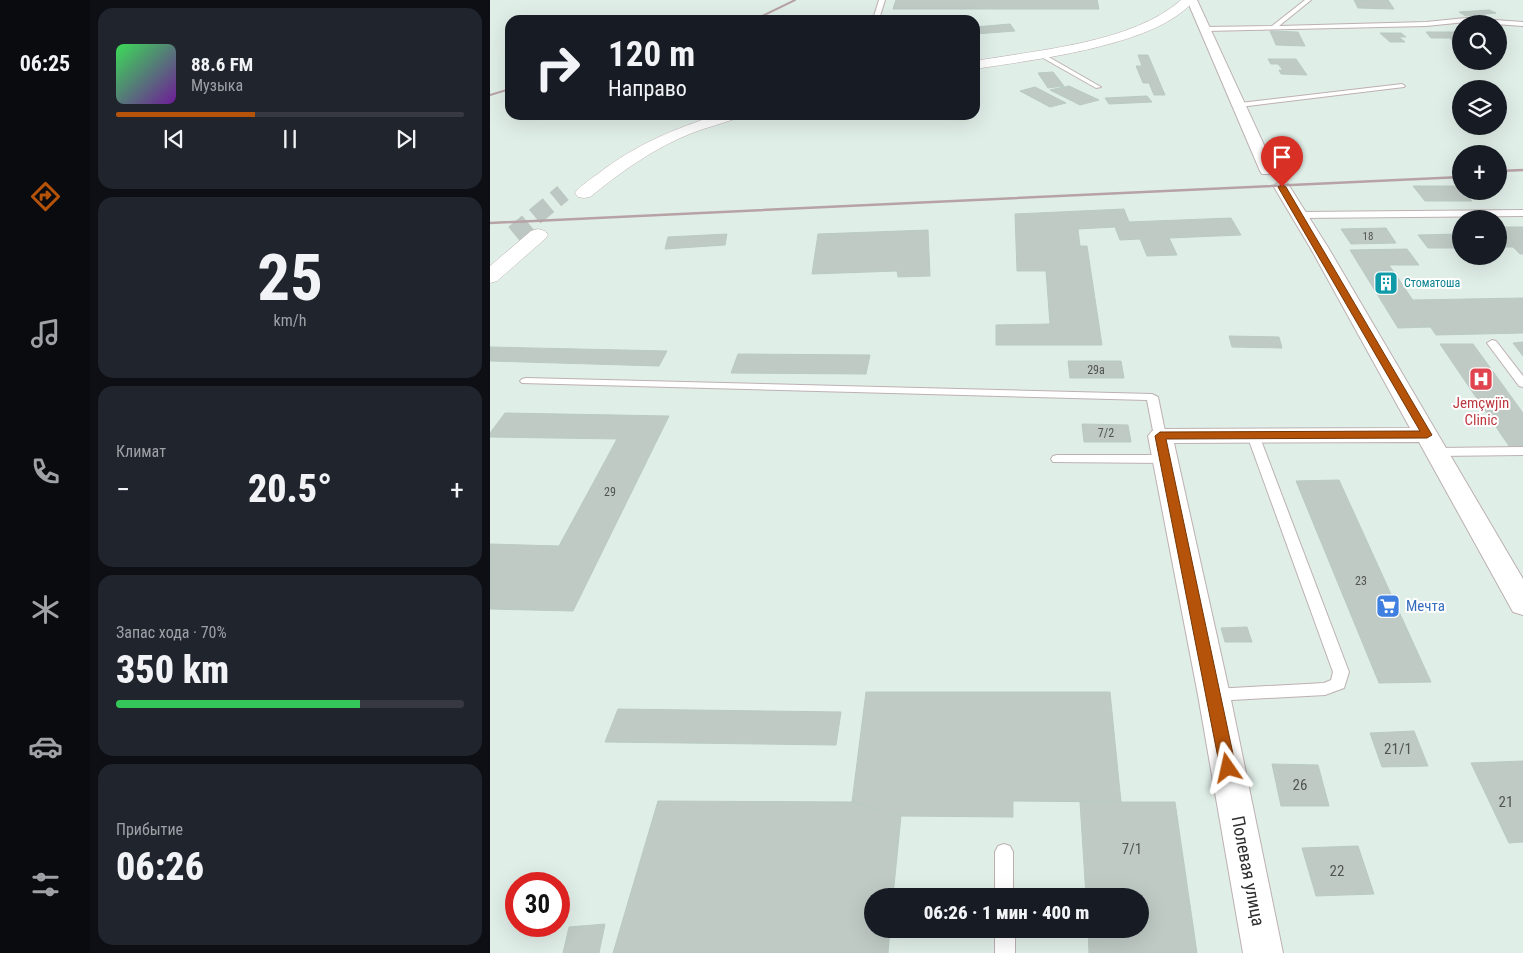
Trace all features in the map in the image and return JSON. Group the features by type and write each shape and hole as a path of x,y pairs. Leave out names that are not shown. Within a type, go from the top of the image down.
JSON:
{"main road":[{"path":"980,64 1133,33 1171,16 1183,7 1188,0"},
{"path":"692,120 639,140 601,162 577,190 655,144 688,129 716,120"},
{"path":"490,255 514,234"},
{"path":"490,277 538,235"}],"street":[{"path":"1192,0 1275,179 1300,216 1523,604"},
{"path":"1171,16 1184,16 1203,24"},
{"path":"1162,448 1253,435 1432,443"},
{"name":"Полевая улица","path":"1162,448 1214,695 1264,953"}],"lane":[{"path":"877,15 882,0"},
{"path":"1274,28 1308,0"},
{"path":"1203,24 1274,28 1426,24 1466,20 1523,24"},
{"path":"1038,53 1098,86"},
{"path":"1240,105 1402,86"},
{"path":"1300,216 1523,213"},
{"path":"1492,343 1523,384"},
{"path":"526,381 1152,397 1162,448 1057,459"},
{"path":"1214,695 1325,688 1338,684 1341,672 1253,435"},
{"path":"1432,443 1523,451"},
{"path":"1004,852 1004,888"},
{"path":"1004,938 1005,953"}],"building":[{"path":"896,0 1097,0 1099,9 893,9"},
{"path":"1354,0 1388,0 1394,9 1358,8"},
{"path":"1489,10 1496,13 1464,15 1459,12"},
{"path":"1010,24 1015,31 980,34 980,27"},
{"path":"1270,31 1298,32 1305,46 1276,45"},
{"path":"1426,32 1452,32 1452,41 1450,38 1431,38"},
{"path":"1380,33 1401,33 1406,37 1399,37 1405,42 1390,42"},
{"path":"1138,55 1148,55 1165,95 1154,95 1149,83 1143,83 1136,66 1142,66"},
{"path":"1268,59 1296,59 1307,75 1281,74 1279,70 1283,70 1278,64 1271,64"},
{"path":"1053,72 1064,86 1048,88 1038,73"},
{"path":"1069,86 1099,100 1080,105 1050,90"},
{"path":"1035,87 1066,103 1050,107 1020,91"},
{"path":"1147,96 1152,102 1109,104 1105,98"},
{"path":"1413,186 1452,186 1452,200 1472,201 1425,201"},
{"path":"1124,209 1129,222 1231,218 1241,235 1169,238 1177,255 1147,256 1140,239 1120,240 1115,227 1078,229 1080,246 1087,246 1102,345 996,345 996,325 1050,324 1046,271 1017,271 1015,214"},
{"path":"1507,227 1523,227 1523,254 1520,254 1513,247 1507,247"},
{"path":"1386,228 1396,243 1351,244 1341,229"},
{"path":"928,230 930,276 898,277 897,271 812,274 818,234"},
{"path":"727,234 725,245 665,249 668,237"},
{"path":"1452,234 1452,248 1428,248 1418,235"},
{"name":"Стоматоша","path":"1407,249 1419,265 1389,265 1431,327 1398,328 1350,250"},
{"path":"1523,298 1523,333 1436,335 1412,300"},
{"path":"1229,336 1279,337 1282,348 1232,347"},
{"path":"1523,342 1523,356 1513,343"},
{"name":"Jemçwjïn Clinic","path":"1440,344 1473,344 1523,413 1523,446 1509,446"},
{"path":"490,347 667,351 659,366 490,361"},
{"path":"738,354 870,355 866,374 731,373"},
{"path":"1068,361 1121,361 1124,378 1070,378"},
{"path":"505,413 669,416 573,611 490,609 490,544 559,546 617,439 490,437 490,433"},
{"path":"1082,424 1128,425 1131,442 1084,442"},
{"path":"1339,480 1431,682 1379,683 1296,481"},
{"path":"1247,627 1252,642 1225,642 1221,628"},
{"path":"866,692 1110,692 1121,802 1013,801 1013,817 901,816 852,802"},
{"path":"618,709 841,712 836,745 605,742"},
{"path":"1414,731 1428,766 1382,767 1370,733"},
{"path":"1523,761 1523,842 1509,843 1471,763"},
{"path":"1272,764 1318,765 1329,806 1281,806"},
{"path":"658,801 852,802 901,816 894,888 864,888 864,938 889,938 888,953 613,953"},
{"path":"1080,802 1175,802 1197,953 1089,953 1088,938 1149,938 1149,888 1085,888"},
{"path":"1358,846 1374,894 1316,896 1302,848"},
{"path":"605,924 599,953 563,953 567,937 570,937 570,927"}],"tunnel":[{"path":"514,234 563,193"}],"railway":[{"path":"764,15 795,0"},
{"path":"490,95 505,90"},
{"path":"1507,171 1523,170"},
{"path":"490,223 1452,177"}],"place":[{"name":"Стоматоша","path":"1386,283"},
{"name":"Jemçwjïn Clinic","path":"1481,379"},
{"name":"Мечта","path":"1388,606"}],"route":[{"path":"1228,768 1160,436 1427,435 1282,187"}]}
